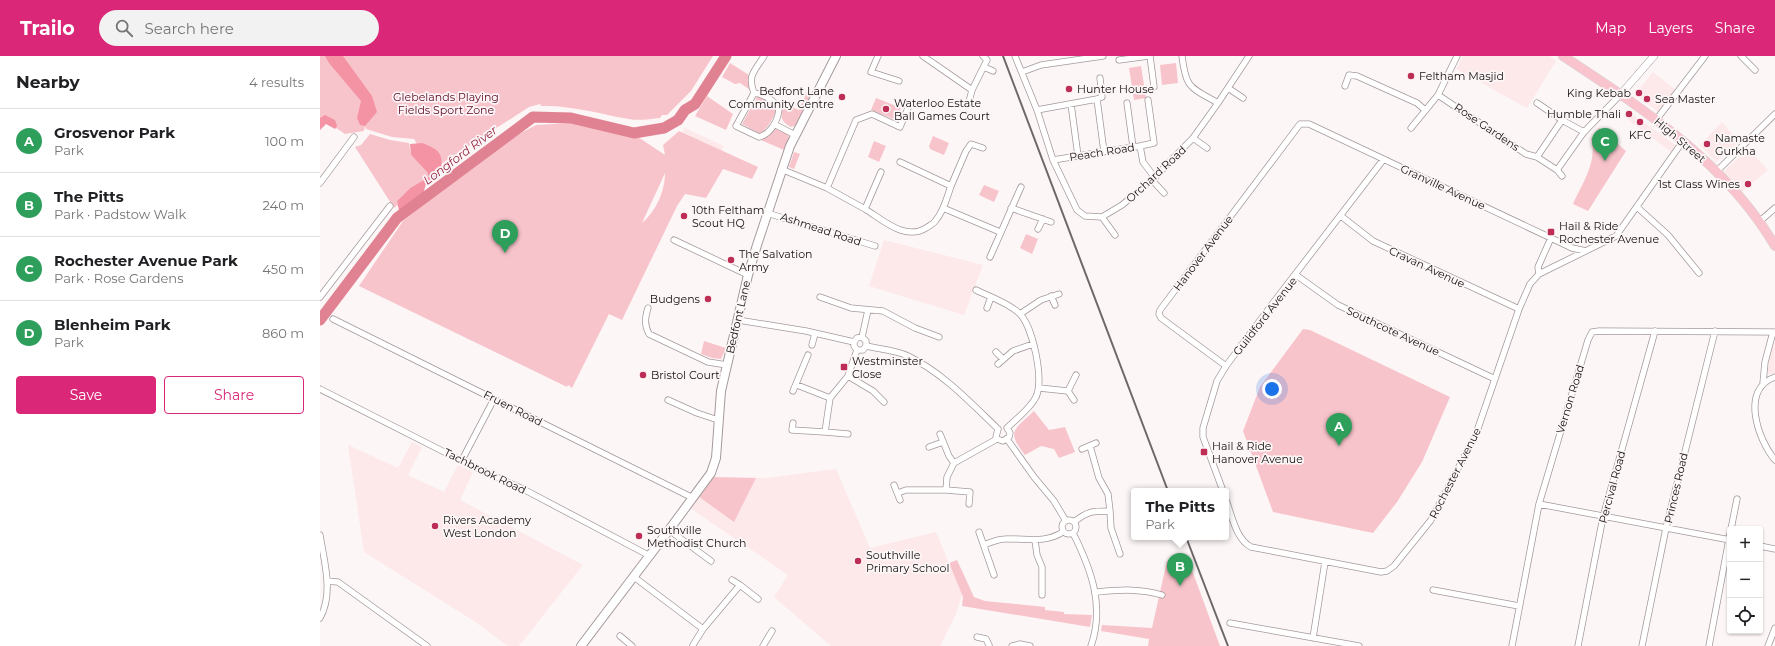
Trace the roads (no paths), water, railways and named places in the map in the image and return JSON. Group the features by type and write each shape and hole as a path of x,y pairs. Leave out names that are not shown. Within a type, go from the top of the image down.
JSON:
{"main road":[{"name":"Bedfont Lane","path":"581,646 693,498 714,465 716,456 719,399 748,275 781,169 795,135 836,56"},
{"name":"High Street","path":"1563,56 1621,94 1656,120 1683,141 1717,171 1760,221 1775,246"}],"street":[{"path":"754,93 736,126 760,137 765,135 774,124 779,112 777,104 754,93 750,83 751,78 764,56"},
{"path":"878,56 872,72 899,82"},
{"path":"923,56 972,90"},
{"path":"969,102 972,90 987,60 983,56"},
{"path":"1015,56 1037,110 1053,160 1076,210 1085,216 1102,217 1115,235"},
{"path":"1022,72 1041,65 1103,56"},
{"path":"1120,60 1149,56 1154,88"},
{"path":"1182,56 1185,78 1189,85 1218,103"},
{"name":"Orchard Road","path":"1102,217 1122,205 1153,179 1193,138 1250,56"},
{"path":"1411,128 1438,95 1457,56"},
{"path":"1557,170 1584,132 1621,94 1654,56"},
{"path":"1656,120 1706,56"},
{"path":"1741,56 1755,70"},
{"path":"984,67 993,71"},
{"path":"1345,86 1349,75 1357,76 1417,103 1425,110"},
{"path":"1037,110 1102,97 1100,78"},
{"path":"1228,88 1243,98"},
{"name":"Rose Gardens","path":"1438,95 1526,154 1537,157 1557,170 1562,176"},
{"path":"1097,99 1104,152"},
{"path":"1140,146 1154,143 1148,100"},
{"path":"1127,103 1133,147"},
{"path":"1537,103 1562,120 1584,132"},
{"path":"1071,104 1078,156"},
{"path":"827,188 856,120 872,114 900,126 908,108"},
{"path":"1717,171 1775,114"},
{"path":"1537,157 1562,120"},
{"path":"774,124 795,135"},
{"name":"Granville Avenue","path":"1300,124 1309,124 1572,248 1586,252"},
{"name":"Hanover Avenue","path":"1226,366 1161,318 1159,314 1160,310 1300,124"},
{"path":"320,183 354,137"},
{"path":"1193,138 1206,148"},
{"name":"Rochester Avenue","path":"1229,508 1240,536 1246,544 1251,547 1381,572 1387,571 1394,566 1431,520 1476,434 1519,309 1530,284 1539,274 1616,236 1683,141"},
{"path":"781,169 827,188 865,209 898,230 906,232 920,232 935,222 943,208 966,151 971,144 983,148"},
{"name":"Peach Road","path":"1053,160 1140,146 1143,162 1164,194"},
{"name":"Guildford Avenue","path":"1221,488 1203,437 1203,428 1217,381 1226,366 1384,160"},
{"path":"900,162 951,186"},
{"path":"865,209 881,172"},
{"path":"990,257 1021,188"},
{"path":"320,298 390,206"},
{"path":"1637,207 1668,236 1699,273"},
{"path":"943,208 1000,232"},
{"path":"1012,208 1051,222"},
{"path":"1760,221 1775,208"},
{"name":"Ashmead Road","path":"767,213 875,246"},
{"name":"Cravan Avenue","path":"1341,216 1373,241 1519,309"},
{"path":"1038,229 1043,219"},
{"name":"Rochester Avenue","path":"1539,274 1538,267 1551,238"},
{"path":"674,240 748,275"},
{"name":"Southcote Avenue","path":"1296,275 1338,305 1495,380"},
{"path":"976,290 1008,304 1020,314 1033,344 1040,379 1039,388 1032,404 1007,428 1003,427 998,429"},
{"path":"1020,314 1041,300 1059,294"},
{"path":"1051,296 1055,305"},
{"path":"820,297 851,308 883,311 915,328 939,337"},
{"path":"987,308 991,297"},
{"path":"648,308 645,319 648,334 708,362 727,365"},
{"path":"862,338 868,310"},
{"name":"Fruen Road","path":"333,319 693,498"},
{"path":"738,320 815,333 854,342"},
{"name":"Percival Road","path":"1578,646 1603,517 1654,331"},
{"name":"Princes Road","path":"1642,646 1666,528 1715,331"},
{"name":"Vernon Road","path":"1512,646 1539,504 1588,340 1592,332 1774,332"},
{"path":"1764,383 1765,362 1774,332"},
{"path":"812,345 815,333"},
{"path":"854,342 857,338 862,338"},
{"path":"862,338 866,341 866,346"},
{"path":"854,342 854,346 857,350"},
{"path":"998,364 1013,351 1033,344"},
{"path":"857,350 861,350 866,346"},
{"path":"866,346 907,355 935,372 950,383 998,429"},
{"path":"826,432 830,398 848,376 857,350"},
{"path":"996,352 1003,359"},
{"path":"793,391 797,385 808,356"},
{"path":"1068,391 1076,375"},
{"path":"848,376 873,391 884,402"},
{"path":"1775,377 1764,383 1760,389 1755,404 1757,423 1763,442 1775,460"},
{"path":"797,385 830,398"},
{"path":"1039,388 1068,391"},
{"name":"Tachbrook Road","path":"320,389 525,490 650,556"},
{"path":"1068,391 1074,400"},
{"path":"462,460 494,399"},
{"path":"668,400 697,413 718,420"},
{"path":"793,423 792,430 848,434"},
{"path":"1007,428 1010,434 1008,439"},
{"path":"997,439 996,433 998,429"},
{"path":"940,434 949,456 954,463"},
{"path":"946,490 946,477 954,463 997,439 1003,441 1008,439"},
{"path":"1008,439 1034,477 1054,501 1066,521"},
{"path":"929,447 943,442"},
{"path":"1082,449 1096,443"},
{"path":"1090,446 1099,478 1108,494 1111,528 1120,554"},
{"path":"894,485 900,500"},
{"path":"898,493 906,490 946,490 972,493 970,504"},
{"path":"1732,526 1737,499"},
{"path":"1539,504 1603,517 1727,538"},
{"path":"1074,522 1092,511 1110,511"},
{"path":"1063,532 1062,525 1066,521 1070,520 1074,522"},
{"path":"1073,533 1076,528 1074,522"},
{"path":"669,530 711,561"},
{"path":"979,532 994,575"},
{"path":"984,545 1004,539 1036,540 1050,538 1063,532 1068,534 1073,533"},
{"path":"1073,533 1091,574 1098,603 1097,624 1091,646"},
{"path":"320,535 327,581 325,608 320,618"},
{"path":"1036,540 1037,555 1042,567 1042,595"},
{"path":"1117,544 1124,542"},
{"path":"1763,547 1775,549"},
{"path":"1709,646 1727,553"},
{"path":"1313,638 1325,562"},
{"path":"634,577 703,629"},
{"path":"732,580 758,599"},
{"path":"327,581 338,582 427,646"},
{"path":"693,645 703,629 740,585"},
{"path":"1096,592 1125,589 1143,590 1162,595"},
{"path":"1433,590 1520,606"},
{"path":"1230,623 1359,646"},
{"path":"1768,646 1775,628"},
{"path":"763,646 772,631"},
{"path":"620,636 632,646"},
{"path":"977,637 986,639 990,646"},
{"path":"1012,646 1020,644 1030,646"}],"waterway":[{"name":"Longford River","path":"320,320 397,218 533,117 571,118 634,133 664,128 678,120 685,110 695,104 726,56"}],"railway":[{"path":"1003,56 1167,488"},
{"path":"1187,540 1228,646"}],"place":[{"name":"Feltham Masjid","path":"1411,76"},
{"name":"Hunter House","path":"1069,89"},
{"name":"King Kebab","path":"1639,93"},
{"name":"Bedfont Lane Community Centre","path":"842,97"},
{"name":"Sea Master","path":"1647,99"},
{"name":"Waterloo Estate Ball Games Court","path":"886,109"},
{"name":"Humble Thali","path":"1629,114"},
{"name":"KFC","path":"1640,122"},
{"name":"Namaste Gurkha","path":"1707,144"},
{"name":"Rochester Avenue Park","path":"1605,161"},
{"name":"1st Class Wines","path":"1748,184"},
{"name":"10th Feltham Scout HQ","path":"684,216"},
{"name":"Hail & Ride Rochester Avenue","path":"1551,232"},
{"name":"Blenheim Park","path":"505,253"},
{"name":"The Salvation Army","path":"731,260"},
{"name":"Budgens","path":"708,299"},
{"name":"Westminster Close","path":"844,367"},
{"name":"Bristol Court","path":"643,375"},
{"name":"Grosvenor Park","path":"1339,446"},
{"name":"Hail & Ride Hanover Avenue","path":"1204,452"},
{"name":"Rivers Academy West London","path":"435,526"},
{"name":"Southville Methodist Church","path":"639,536"},
{"name":"Southville Primary School","path":"858,561"},
{"name":"The Pitts","path":"1180,586"}],"park label":[{"name":"Glebelands Playing Fields Sport Zone","path":"446,103"}]}
